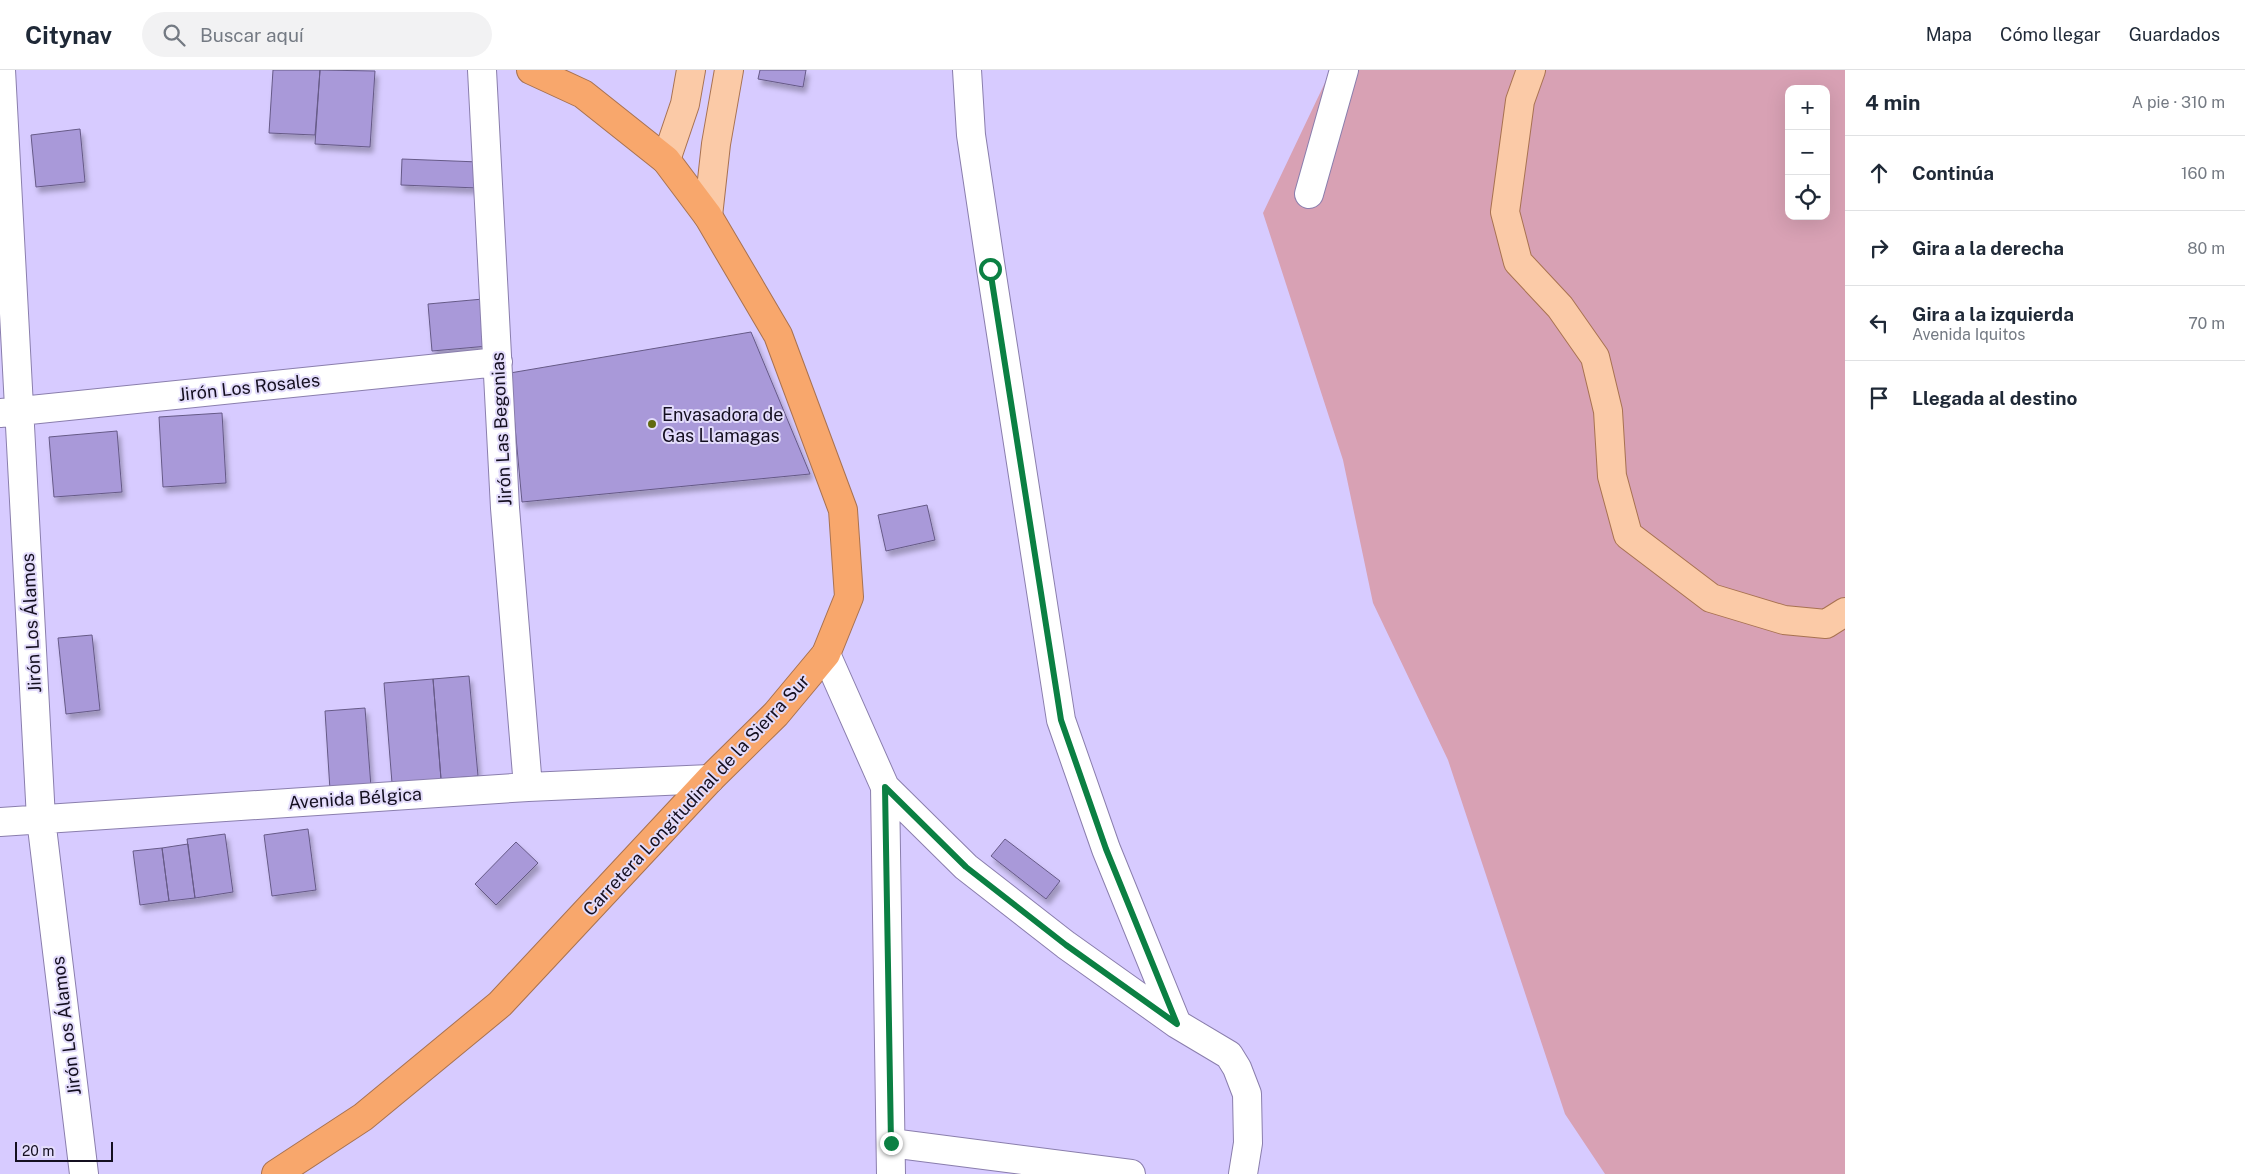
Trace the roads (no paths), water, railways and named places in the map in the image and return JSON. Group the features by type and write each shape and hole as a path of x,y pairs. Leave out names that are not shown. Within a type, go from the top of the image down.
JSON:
{"highway":[{"name":"Carretera Longitudinal de la Sierra Sur","path":"276,1174 363,1117 500,1004 710,779 776,714 826,654 848,597 843,510 778,335 708,216 666,160 583,94 531,70"}],"main road":[{"path":"666,160 685,104 691,70"},
{"path":"708,216 716,144 729,70"},
{"path":"1531,70 1520,101 1505,212 1518,262 1560,307 1595,356 1608,411 1612,476 1628,535 1711,598 1784,620 1826,624 1845,612"}],"street":[{"name":"Jirón Los Álamos","path":"1,70 10,412 41,819 84,1174"},
{"name":"Jirón Las Begonias","path":"482,70 505,508 528,787"},
{"path":"967,70 971,134 990,269 1061,720 1106,849 1177,1024"},
{"path":"1309,194 1344,70"},
{"name":"Jirón Los Rosales","path":"10,412 498,362"},
{"path":"826,654 885,787 966,867 1066,945 1177,1024 1229,1055 1237,1068 1247,1094 1248,1143 1243,1174"},
{"name":"Avenida Bélgica","path":"0,822 528,787 710,779"},
{"path":"885,787 891,1174"},
{"path":"891,1143 1131,1174"}],"place":[{"name":"Envasadora de Gas Llamagas","path":"652,424"}]}
